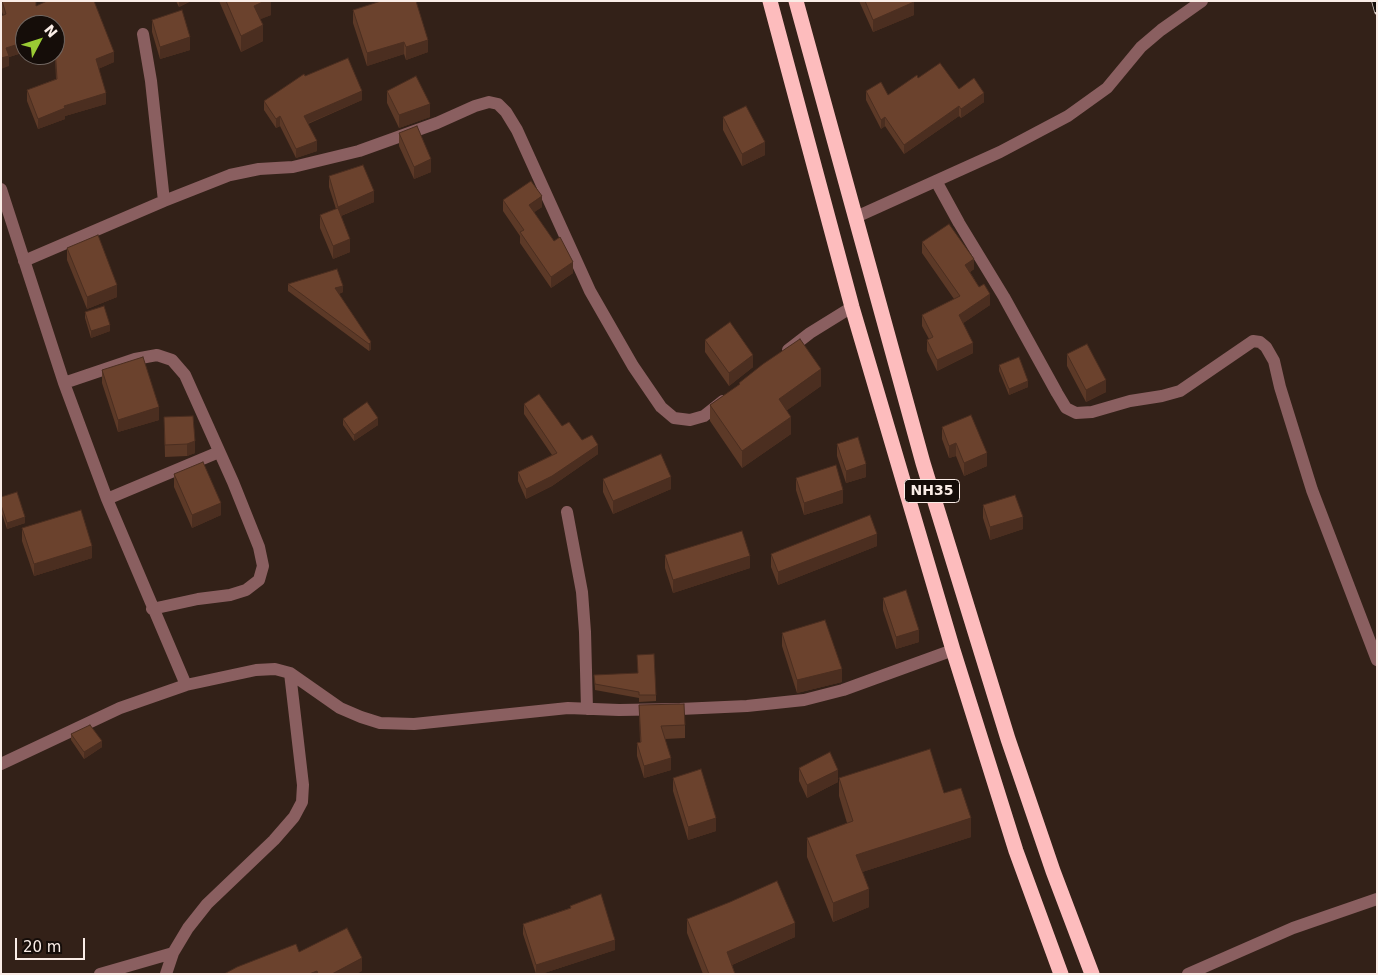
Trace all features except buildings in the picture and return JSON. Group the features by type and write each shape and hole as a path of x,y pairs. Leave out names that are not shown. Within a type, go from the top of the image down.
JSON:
{"highway":[{"name":"NH35","path":"770,1 852,307 953,650 1016,851 1061,974"},
{"name":"NH35","path":"796,1 923,463 1008,739 1053,871 1092,974"}],"street":[{"path":"856,217 1000,152 1068,116 1107,88 1141,47 1161,30 1202,1"},
{"path":"143,34 151,81 164,201"},
{"path":"24,261 230,175 259,169 293,167 359,151 437,123 475,106 490,102 498,104 506,112 517,130 590,291 633,366 661,406 674,418 690,420 704,416 735,392"},
{"path":"936,181 1009,305 1066,408 1076,413 1092,412 1130,401 1180,391 1253,341 1260,342 1266,347 1274,361 1280,387 1312,490 1377,660"},
{"path":"1,189 64,384 107,499 152,609 186,685"},
{"path":"780,357 810,333 852,307"},
{"path":"64,384 135,359 157,355 172,360 185,375 258,547 262,566 259,580 246,590 230,595 198,599 152,609"},
{"path":"107,499 219,452"},
{"path":"567,512 582,592 587,709"},
{"path":"1,764 120,708 186,685 256,670 275,669 290,674 340,708 361,717 380,723 414,724 568,708 680,709 747,706 804,700 843,690 953,650"},
{"path":"166,974 174,953 188,928 207,904 274,840 294,816 302,802 303,785 290,674"},
{"path":"1188,974 1293,928 1377,899"},
{"path":"100,974 174,953"}],"railway":[{"path":"1374,1 1377,12"}]}
